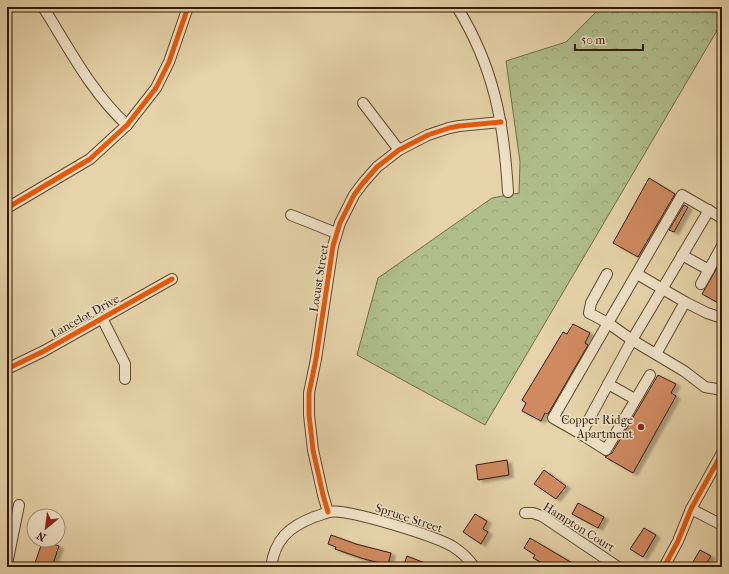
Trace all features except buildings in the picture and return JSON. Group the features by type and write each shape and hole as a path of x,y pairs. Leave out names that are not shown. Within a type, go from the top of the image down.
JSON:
{"street":[{"path":"43,7 94,88 116,116 127,126"},
{"path":"7,208 90,159 127,126 156,88 169,62 188,7"},
{"path":"457,7 476,41 493,86 501,122 506,158 508,192"},
{"path":"363,103 399,150"},
{"name":"Locust Street","path":"328,512 313,450 309,415 309,392 316,359 336,233 340,223 354,195 363,183 377,167 399,150 428,135 449,128 501,122"},
{"path":"650,374 606,450 554,418 682,195 722,218"},
{"path":"581,434 632,340 709,210"},
{"name":"Locust Street","path":"291,215 336,233"},
{"path":"701,284 722,246"},
{"path":"682,255 709,270"},
{"path":"607,274 590,303 589,313 608,323 632,340 684,371 705,387 722,390"},
{"path":"637,274 685,302 722,318"},
{"name":"Lancelot Drive","path":"7,369 44,351 172,279"},
{"path":"656,354 685,302"},
{"path":"102,318 125,364 125,379"},
{"path":"608,384 635,399"},
{"path":"664,567 678,541 691,509 722,453"},
{"path":"7,564 19,505"},
{"path":"691,509 722,525"},
{"path":"271,567 272,558 283,537 303,522 328,512"},
{"name":"Spruce Street","path":"328,512 357,516 431,536 452,546 474,567"},
{"name":"Hampton Court","path":"525,513 533,513 542,516 618,567"}],"green space":[{"path":"598,7 722,7 722,22 485,425 357,355 378,278 492,198 519,193 520,162 506,61 566,42 597,11"}],"cycle path":[{"path":"7,208 90,159 127,125 156,88 169,62 188,7"},
{"path":"328,512 313,450 309,415 309,393 316,359 333,246 340,223 354,195 363,183 377,167 399,150 428,135 449,128 501,122"},
{"path":"7,369 44,351 172,279"},
{"path":"664,567 678,541 691,509 722,453"}],"place":[{"name":"Copper Ridge Apartment","path":"641,427"}]}
